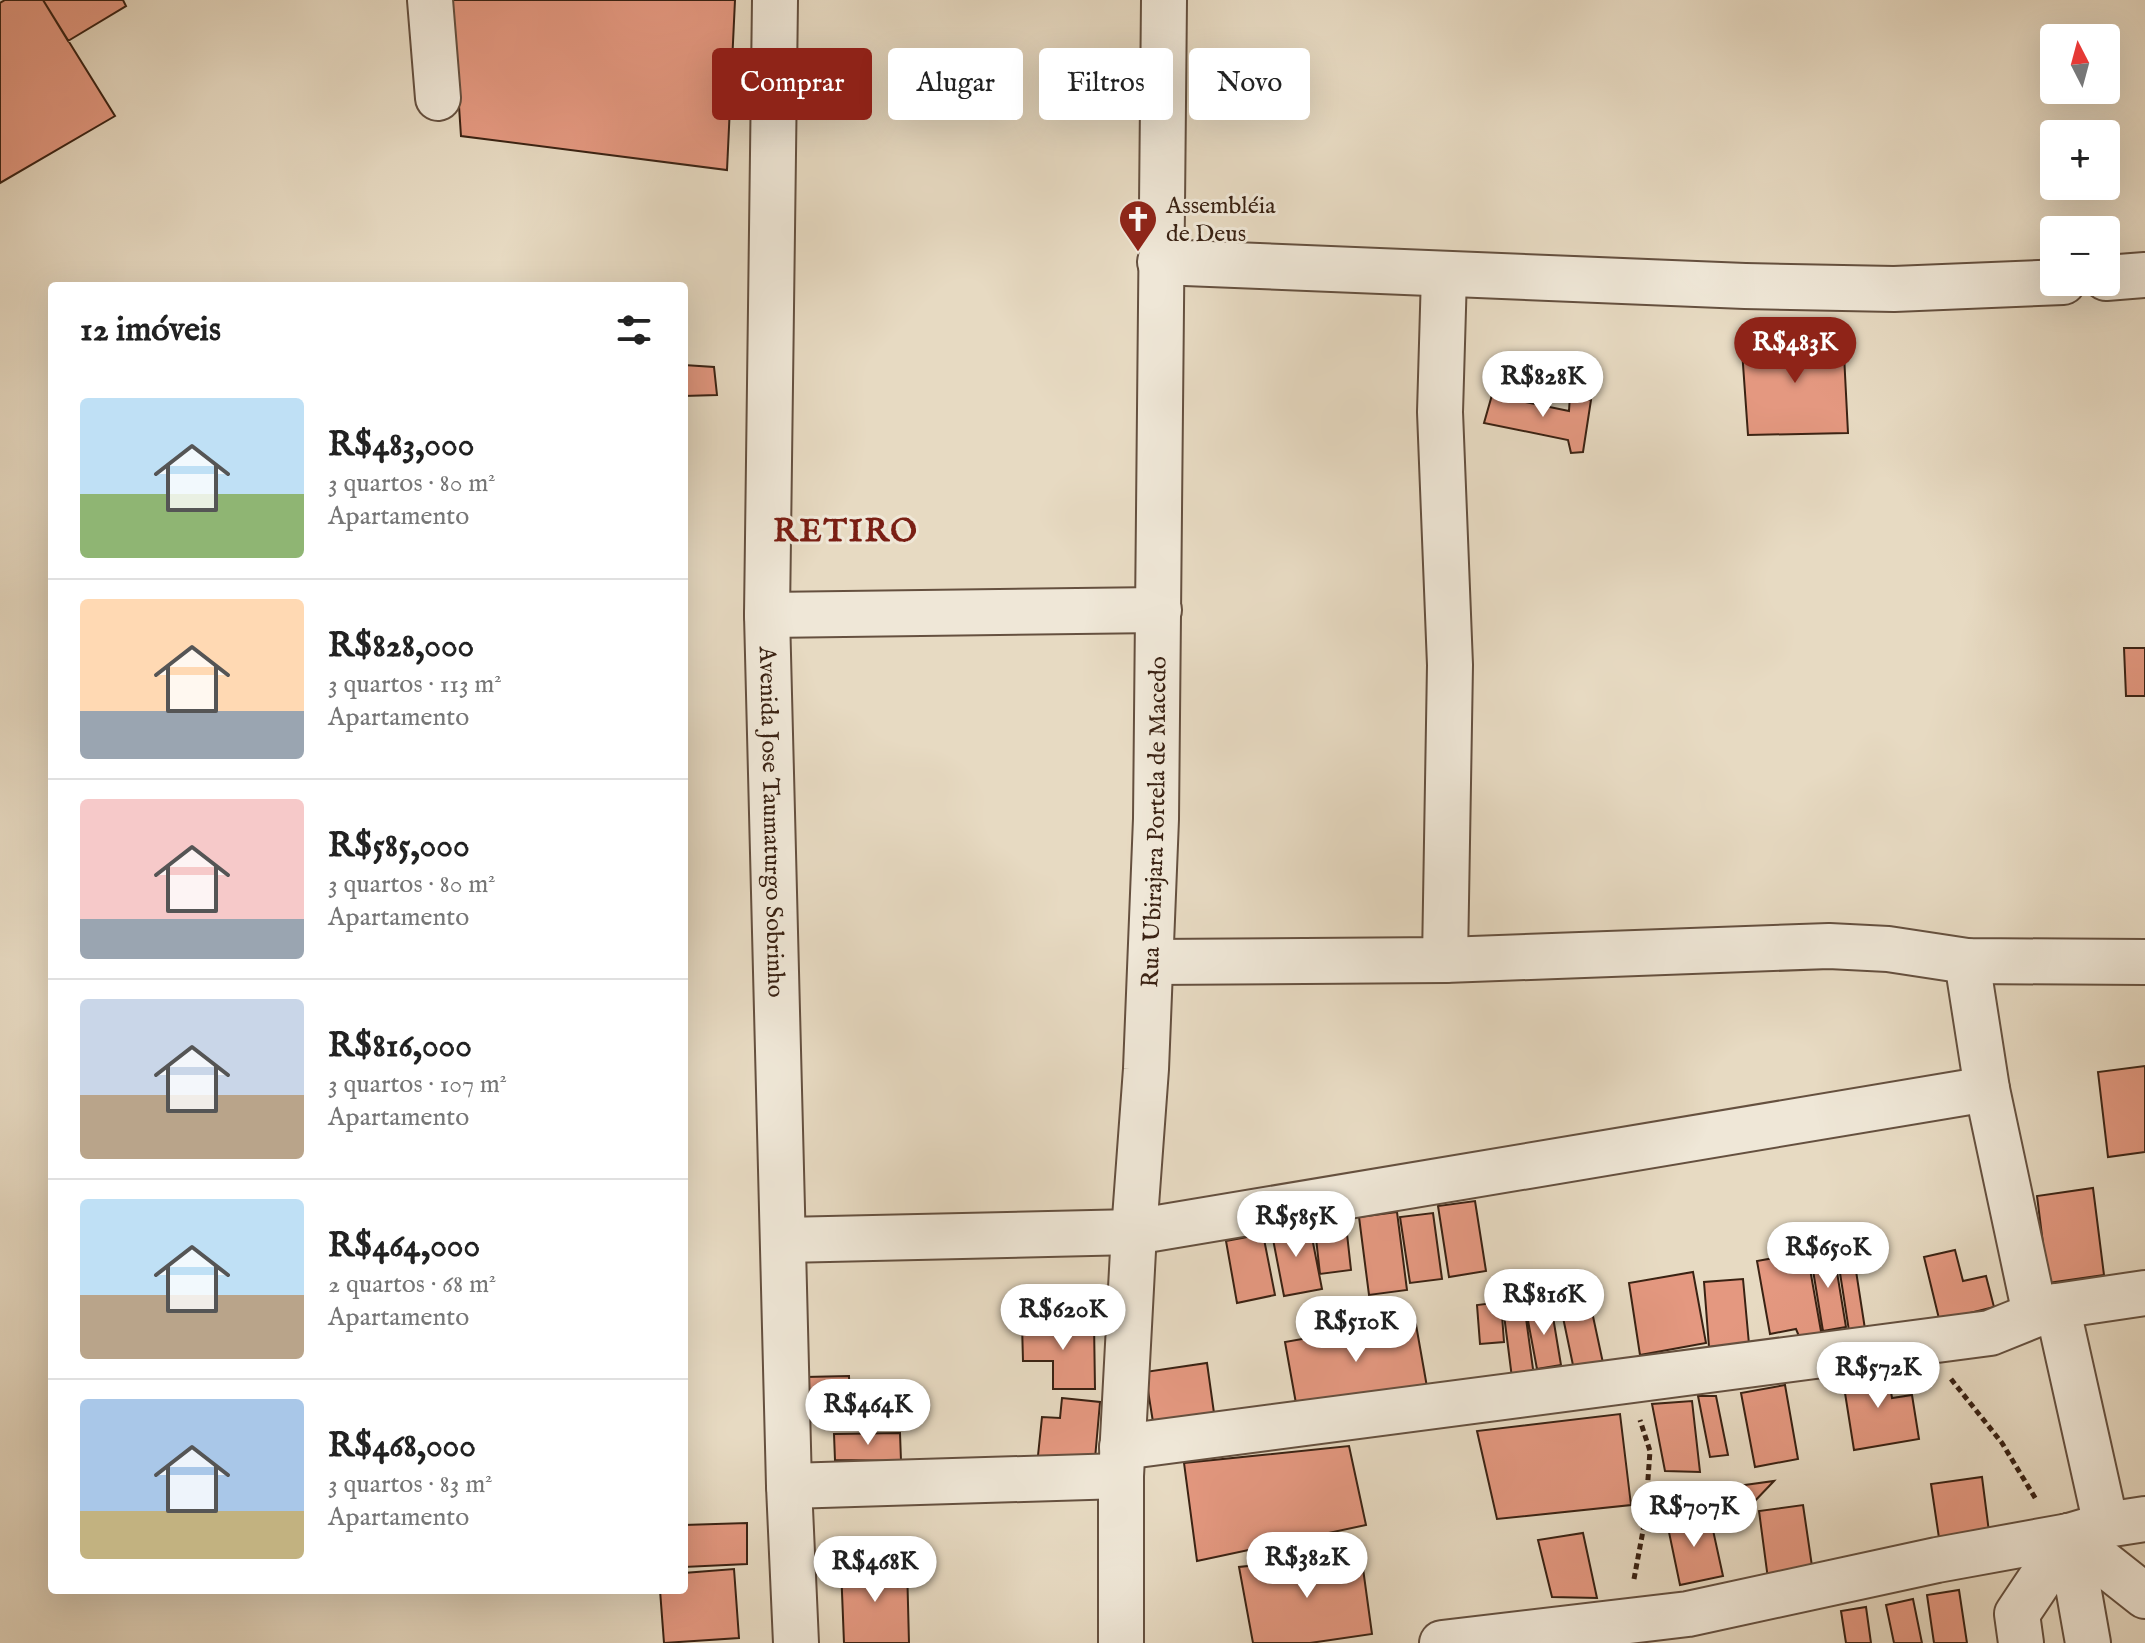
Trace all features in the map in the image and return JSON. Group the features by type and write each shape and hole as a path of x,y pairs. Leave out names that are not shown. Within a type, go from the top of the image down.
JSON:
{"street":[{"path":"430,0 438,98"},
{"name":"Avenida Jose Taumaturgo Sobrinho","path":"775,0 767,615 789,1486 796,1643"},
{"name":"Rua Ubirajara Portela de Macedo","path":"1121,1643 1122,1462 1151,962 1159,610 1164,0"},
{"path":"1160,262 1444,275 1894,289 2040,283"},
{"path":"1444,275 1440,412 1450,665 1445,960"},
{"path":"2120,277 2145,275"},
{"path":"767,615 1159,610"},
{"path":"1151,962 1445,960 1829,946 1888,949 1967,961 2145,962"},
{"path":"1967,961 1987,1089 2046,1310 2107,1527 2145,1596"},
{"path":"784,1240 1134,1232 1987,1089"},
{"path":"789,1486 1122,1462 1627,1381 1990,1333 2046,1310 2145,1293"},
{"path":"1442,1643 1616,1621 1694,1629 1937,1560 2107,1527"},
{"path":"2021,1643 2017,1614 2107,1527"},
{"path":"2088,1643 2107,1527"}],"path":[{"path":"1921,1342 2002,1443 2037,1501 2024,1544"},
{"path":"1616,1621 1632,1586 1645,1520 1650,1451 1627,1381"}],"building":[{"path":"5,0 43,0 115,116 0,183 0,3"},
{"path":"43,0 123,0 126,6 68,41"},
{"path":"452,0 735,0 733,48 712,48 712,120 729,120 727,170 461,136"},
{"path":"1843,335 1848,433 1748,435 1741,336"},
{"path":"688,365 714,367 717,395 688,396"},
{"path":"1492,395 1569,411 1570,395 1591,400 1583,452 1571,453 1568,440 1484,423"},
{"path":"2124,648 2145,648 2145,696 2126,696"},
{"path":"2145,1066 2145,1152 2108,1157 2098,1072"},
{"path":"2093,1188 2104,1275 2048,1283 2037,1196"},
{"path":"1475,1201 1486,1271 1449,1277 1438,1206"},
{"path":"1397,1212 1407,1290 1369,1295 1359,1217"},
{"path":"1433,1213 1442,1279 1410,1283 1400,1217"},
{"path":"1345,1216 1351,1270 1320,1274 1314,1220"},
{"path":"1309,1222 1322,1289 1284,1296 1271,1229"},
{"path":"1263,1234 1275,1295 1237,1303 1226,1241"},
{"path":"1833,1248 1846,1327 1823,1331 1810,1252"},
{"path":"1955,1250 1963,1281 1986,1276 1994,1307 1970,1313 1973,1324 1942,1331 1924,1257"},
{"path":"1807,1252 1822,1337 1801,1341 1796,1329 1770,1334 1757,1261"},
{"path":"1854,1258 1865,1329 1849,1331 1838,1260"},
{"path":"1693,1272 1706,1343 1640,1355 1629,1283"},
{"path":"1585,1279 1603,1363 1574,1370 1556,1284"},
{"path":"1743,1279 1749,1344 1709,1347 1704,1282"},
{"path":"1501,1302 1504,1342 1480,1344 1477,1305"},
{"path":"1524,1304 1534,1376 1512,1378 1503,1307"},
{"path":"1551,1305 1561,1365 1537,1369 1526,1310"},
{"path":"1415,1319 1427,1387 1297,1409 1285,1342"},
{"path":"1094,1323 1095,1389 1053,1389 1053,1361 1023,1361 1022,1324"},
{"path":"1207,1363 1214,1413 1153,1422 1145,1372"},
{"path":"1887,1367 1892,1398 1912,1395 1919,1439 1854,1450 1842,1374"},
{"path":"849,1376 850,1407 806,1407 805,1377"},
{"path":"1785,1385 1798,1459 1755,1467 1741,1393"},
{"path":"1698,1396 1716,1396 1728,1455 1710,1457"},
{"path":"1062,1398 1100,1402 1094,1470 1037,1465 1042,1417 1060,1418"},
{"path":"1692,1401 1700,1472 1665,1471 1652,1404"},
{"path":"1620,1414 1631,1505 1497,1519 1477,1431"},
{"path":"900,1433 901,1461 835,1460 834,1434"},
{"path":"1349,1446 1366,1525 1197,1561 1184,1463"},
{"path":"1982,1477 1989,1532 1939,1538 1931,1484"},
{"path":"1774,1481 1751,1505 1704,1512 1701,1491"},
{"path":"1803,1505 1813,1573 1768,1579 1759,1511"},
{"path":"1665,1513 1711,1521 1723,1576 1680,1585"},
{"path":"747,1523 747,1564 688,1567 688,1525"},
{"path":"1583,1533 1597,1598 1552,1597 1538,1540"},
{"path":"1361,1554 1372,1634 1310,1643 1253,1643 1239,1567"},
{"path":"907,1565 909,1643 844,1643 841,1567"},
{"path":"734,1569 739,1638 664,1643 660,1594 688,1594 688,1573"},
{"path":"1959,1590 1967,1643 1934,1643 1927,1595"},
{"path":"1913,1599 1922,1643 1894,1643 1886,1605"},
{"path":"1866,1607 1871,1643 1846,1643 1841,1611"}],"place":[{"name":"Assembléia de Deus","path":"1138,253"}],"district":[{"name":"RETIRO","path":"846,530"}]}
